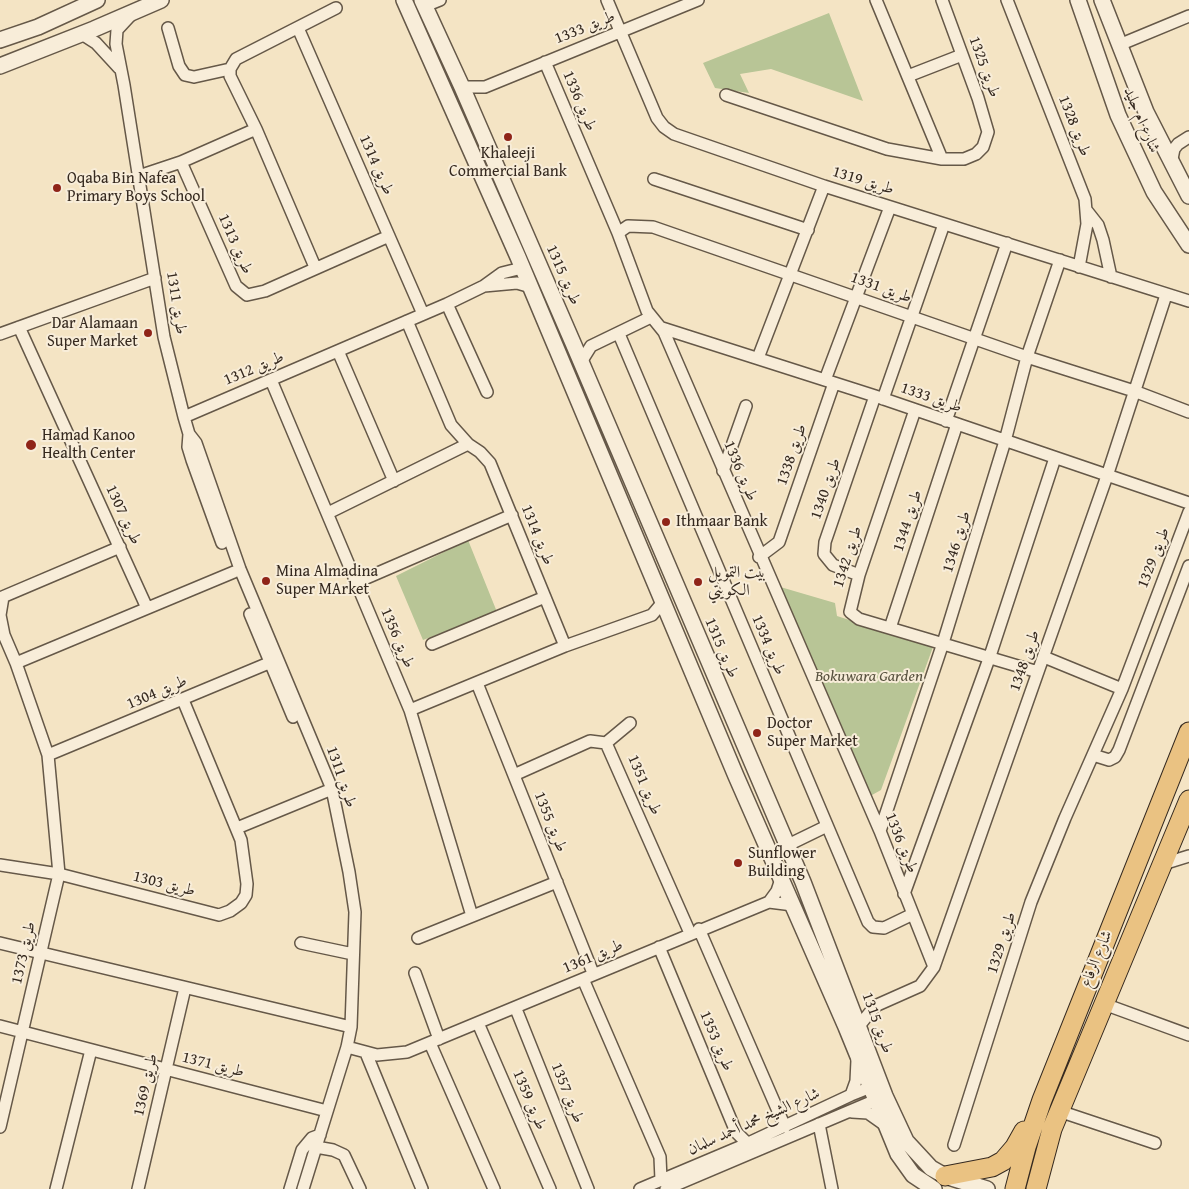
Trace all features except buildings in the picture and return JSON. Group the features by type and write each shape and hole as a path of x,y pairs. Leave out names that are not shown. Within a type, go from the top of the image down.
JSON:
{"main road":[{"name":"شارع الرفاع","path":"1015,1189 1026,1147 1042,1100 1189,732"},
{"name":"شارع الرفاع","path":"1036,1189 1060,1111 1189,800"},
{"path":"939,1183 980,1171 1003,1161 1015,1147 1042,1100"}],"street":[{"path":"0,40 38,27 97,0"},
{"path":"0,66 161,0"},
{"name":"طريق 1315","path":"404,0 531,287 781,879 853,1022 856,1051 906,1141 930,1168 939,1183"},
{"path":"423,3 440,0"},
{"name":"طريق 1319","path":"607,0 657,118 669,131 824,186 1166,295 1189,300"},
{"name":"طريق 1333","path":"462,87 485,86 698,0"},
{"path":"876,0 942,159"},
{"name":"طريق 1325","path":"942,0 988,132 983,147 976,154 964,159 942,159"},
{"name":"طريق 1328","path":"1007,0 1085,199 1087,224 1079,267"},
{"name":"شارع ام جليد","path":"1078,0 1118,115 1154,192 1189,245"},
{"name":"شارع ام جليد","path":"1102,0 1146,112 1189,196"},
{"name":"طريق 1315","path":"423,3 470,105 788,845 878,1092 886,1127 898,1154 906,1167 921,1181 987,1189"},
{"path":"315,267 256,129 230,76 230,69 236,58 336,8"},
{"name":"طريق 1311","path":"137,10 124,20 117,30 116,44 164,337 189,434 188,447 192,460 234,572 274,660"},
{"path":"1119,45 1189,16"},
{"path":"168,28 179,66 185,75 194,77 230,69"},
{"name":"طريق 1314","path":"298,28 423,314"},
{"path":"82,34 96,43 121,72"},
{"path":"908,76 962,55"},
{"name":"طريق 1336","path":"545,62 618,233 651,317 662,328 759,557 880,831 934,967"},
{"name":"طريق 1333","path":"470,105 485,86"},
{"path":"726,95 887,150 942,159"},
{"path":"139,176 181,162 256,129"},
{"path":"1171,164 1174,150 1178,144 1189,137"},
{"name":"طريق 1313","path":"181,162 236,286 247,295 264,291 389,236"},
{"path":"654,180 808,230"},
{"path":"758,358 824,186"},
{"name":"طريق 1338","path":"759,557 779,542 857,297 890,207"},
{"path":"1087,211 1100,232 1111,277"},
{"name":"طريق 1340","path":"859,576 833,565 824,554 825,542 879,397 913,317 944,224"},
{"name":"طريق 1331","path":"618,233 628,226 653,227 790,273 1027,357 1134,390 1189,412"},
{"name":"طريق 1344","path":"890,628 974,338 1007,243"},
{"name":"طريق 1346","path":"880,831 943,643 1005,441 1027,357 1060,260"},
{"path":"522,268 540,267"},
{"name":"طريق 1312","path":"184,417 448,304 484,286 502,273 522,268"},
{"path":"0,334 155,278"},
{"name":"طريق 1312","path":"484,286 517,283 531,287"},
{"name":"طريق 1348","path":"853,1022 866,1005 875,1006 920,986 934,967 1107,476 1166,295"},
{"path":"448,304 487,392"},
{"path":"581,362 586,350 651,317"},
{"name":"طريق 1314","path":"407,322 452,424 468,444 490,462 565,646"},
{"name":"طريق 1307","path":"19,326 147,608"},
{"name":"طريق 1333","path":"662,328 879,397 1189,503"},
{"name":"طريق 1334","path":"619,334 870,924 876,928 884,928 913,914"},
{"path":"573,343 597,343"},
{"path":"338,351 394,481"},
{"name":"طريق 1356","path":"271,380 410,710 472,916"},
{"path":"723,471 746,406"},
{"name":"طريق 1342","path":"915,410 859,576 850,612 859,619 990,656 1038,672"},
{"name":"طريق 1311","path":"189,434 196,443 240,570 274,660 328,791 348,864 355,912 351,1027 347,1047 303,1189"},
{"path":"328,513 468,444"},
{"name":"طريق 1336","path":"904,894 990,656 1055,458"},
{"name":"طريق 1329","path":"954,1145 1032,902 1065,818 1122,689 1189,512"},
{"path":"357,582 512,515"},
{"path":"59,874 48,755 1,624 2,598 120,547"},
{"path":"1093,755 1109,760 1115,757 1119,750 1189,566"},
{"path":"16,663 234,572"},
{"path":"432,644 545,597"},
{"path":"410,710 565,646 652,615 663,602"},
{"path":"1044,657 1122,689"},
{"name":"طريق 1304","path":"48,755 274,660"},
{"name":"طريق 1355","path":"476,683 594,973"},
{"name":"طريق 1303","path":"0,865 59,874 219,915 230,911 246,895 245,856 237,828 182,700"},
{"path":"606,743 630,724"},
{"name":"طريق 1351","path":"514,775 590,741 606,743 785,1127"},
{"path":"237,828 328,791"},
{"path":"788,845 827,826"},
{"path":"1163,864 1189,856"},
{"name":"طريق 1373","path":"0,1127 59,874"},
{"path":"769,902 777,891 781,879"},
{"path":"418,938 557,882"},
{"name":"طريق 1361","path":"347,1047 366,1053 397,1055 516,1009 594,973 769,902 793,905"},
{"path":"0,943 351,1027"},
{"path":"301,944 353,954"},
{"name":"طريق 1353","path":"659,946 736,1132 748,1144"},
{"path":"416,973 435,1041 494,1189"},
{"path":"583,979 660,1157 664,1185"},
{"name":"طريق 1369","path":"138,1189 185,988"},
{"path":"1104,1004 1189,1035"},
{"name":"طريق 1357","path":"516,1009 588,1189"},
{"name":"طريق 1359","path":"478,1024 550,1189"},
{"name":"طريق 1371","path":"0,1026 327,1111"},
{"path":"56,1189 91,1050"},
{"path":"851,1095 857,1073 856,1051"},
{"path":"366,1053 422,1189"},
{"name":"شارع الشيخ محمد أحمد سلمان","path":"664,1185 680,1173 748,1144 851,1095 878,1092"},
{"name":"شارع الشيخ محمد أحمد سلمان","path":"640,1189 664,1185 850,1112 878,1092"},
{"path":"1060,1111 1155,1143"},
{"path":"850,1112 873,1116 886,1127"},
{"path":"819,1124 832,1189"},
{"path":"290,1189 302,1150 312,1138 320,1135"},
{"path":"316,1148 333,1150 344,1156 360,1189"},
{"path":"660,1157 680,1173"}],"green space":[{"path":"829,13 863,101 771,69 740,74 749,93 715,88 703,63"},
{"path":"468,540 497,612 423,640 396,576"},
{"name":"Bokuwara Garden","path":"777,586 835,603 837,616 933,647 881,790 872,795 867,794"}],"place":[{"name":"Khaleeji Commercial Bank","path":"508,137"},
{"name":"Oqaba Bin Nafea Primary Boys School","path":"57,188"},
{"name":"Dar Alamaan Super Market","path":"148,333"},
{"name":"Hamad Kanoo Health Center","path":"31,445"},
{"name":"Ithmaar Bank","path":"666,522"},
{"name":"Mina Almadina Super MArket","path":"266,581"},
{"name":"بيت التمويل الكويتي","path":"698,582"},
{"name":"Doctor Super Market","path":"757,733"},
{"name":"Sunflower Building","path":"738,863"}]}
